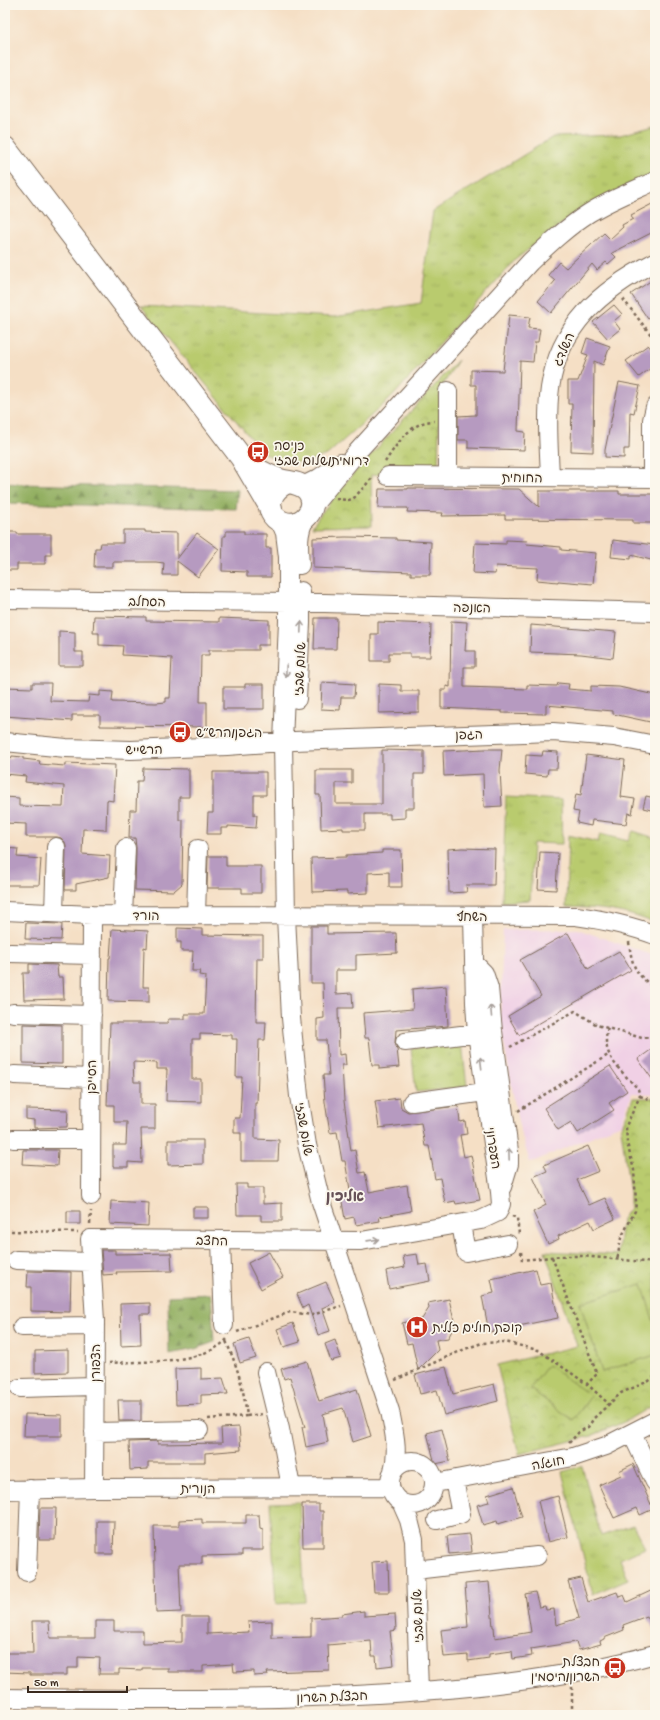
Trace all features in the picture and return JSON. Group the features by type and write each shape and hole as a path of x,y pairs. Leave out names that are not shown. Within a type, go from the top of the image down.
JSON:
{"main road":[{"path":"5,148 241,457 276,514 293,524 308,514 311,496 296,484 279,480 260,470 241,457"},
{"path":"276,514 271,498 273,492 278,487 296,484"}],"street":[{"path":"308,514 356,452 530,262 558,236 588,214 622,195 655,181"},
{"name":"השלדג","path":"550,477 548,412 550,389 554,365 562,346 573,326 588,308 614,288 655,262"},
{"path":"448,391 448,476"},
{"path":"653,478 652,420 655,407"},
{"path":"296,484 318,478 356,452"},
{"name":"החוחית","path":"388,476 653,478"},
{"name":"שלום שבזי","path":"276,514 287,543 295,602 300,657 289,741 285,819 286,916 291,1018 303,1124 317,1187 382,1386 393,1426 397,1452 392,1479"},
{"name":"שלום שבזי","path":"295,602 301,526 308,514"},
{"name":"הסחלב","path":"5,599 295,602"},
{"name":"האנפה","path":"295,602 655,612"},
{"name":"הגפן","path":"289,741 553,732 614,737 655,745"},
{"name":"הרש''ש","path":"5,742 66,748 124,750 227,746 289,741"},
{"path":"54,913 56,846"},
{"path":"123,915 126,848"},
{"path":"196,915 198,849"},
{"name":"הורד","path":"5,911 123,915 286,916"},
{"name":"הסייפן","path":"91,1196 92,914"},
{"name":"השחף","path":"286,916 576,916 628,925 655,935"},
{"name":"העפרוני","path":"473,916 477,1033 500,1192 501,1204 498,1212"},
{"path":"10,953 92,955"},
{"path":"474,963 484,974 489,988 496,1055 509,1151 509,1164 500,1192"},
{"path":"13,1013 92,1015"},
{"path":"405,1042 477,1033"},
{"path":"14,1075 91,1078"},
{"path":"412,1102 485,1092"},
{"path":"13,1139 91,1139"},
{"path":"334,1242 361,1241 460,1224 481,1220 498,1212"},
{"path":"460,1224 466,1252 516,1243"},
{"name":"החצב","path":"90,1236 221,1241 334,1242"},
{"name":"הצפורן","path":"90,1236 95,1326 94,1488"},
{"path":"221,1241 225,1333"},
{"path":"16,1260 91,1262"},
{"path":"22,1327 95,1326"},
{"path":"266,1372 280,1429 290,1487"},
{"path":"20,1388 94,1386"},
{"name":"חוגלה","path":"435,1483 573,1457 606,1446 655,1421"},
{"name":"שלום שבזי","path":"393,1426 403,1444 418,1462"},
{"path":"94,1432 198,1430"},
{"path":"632,1434 655,1482"},
{"path":"403,1462 418,1462 430,1470 434,1476 435,1483 430,1497 425,1501 411,1505 401,1502 394,1496 392,1479 403,1462"},
{"name":"הנורית","path":"5,1490 290,1487 392,1479"},
{"path":"437,1520 462,1514 454,1480"},
{"path":"28,1572 30,1489"},
{"name":"שלום שבזי","path":"419,1691 414,1540 416,1522 425,1501"},
{"name":"שלום שבזי","path":"401,1502 409,1520 414,1540"},
{"path":"415,1570 537,1556"},
{"name":"חבצלת השרון","path":"5,1698 272,1698 419,1691 527,1681 571,1674 655,1654"}],"path":[{"path":"614,288 655,340"},
{"path":"628,925 630,954 637,971 640,978 655,988"},
{"path":"496,1055 576,1011 597,1025 642,1038 655,1037"},
{"path":"608,1028 605,1038 608,1055 638,1089 640,1096 626,1126 627,1143 634,1170 635,1211 621,1238 617,1260"},
{"path":"504,1120 608,1055"},
{"path":"640,1096 655,1101"},
{"path":"5,1231 90,1236 91,1196"},
{"path":"498,1212 517,1218 516,1243 522,1260 582,1256 655,1263"},
{"path":"552,1257 597,1374 587,1384"},
{"path":"198,1430 204,1419 247,1416 244,1389 225,1333"},
{"path":"382,1386 464,1349 482,1343 505,1342 538,1350 587,1384 610,1405"},
{"path":"573,1457 568,1442 579,1432 588,1427 594,1418 610,1405 621,1393 649,1381 655,1376"},
{"path":"571,1674 572,1715"}],"shaded area":[{"path":"577,929 655,956 655,1094 632,1093 621,1124 530,1163 518,1122 500,1020 503,930"}],"green space":[{"path":"655,126 655,173 581,209 516,259 392,397 327,455 305,462 282,462 262,452 141,306 334,317 421,303 433,211 553,137 620,135"},
{"path":"458,360 440,390 438,468 371,475 372,526 312,527 347,481"},
{"path":"5,483 238,490 236,509 5,503"},
{"path":"506,797 561,800 562,844 533,843 530,900 502,902"},
{"path":"633,831 655,838 655,923 611,910 566,907 568,835 598,842 600,834 628,841"},
{"path":"462,1043 467,1087 416,1092 411,1048"},
{"path":"633,1098 655,1098 655,1404 624,1422 591,1436 519,1454 497,1365 577,1346 545,1251 618,1255 622,1219 630,1208 630,1192 621,1129"},
{"path":"642,1284 655,1326 655,1355 602,1372 580,1303"},
{"path":"211,1294 214,1342 195,1349 169,1354 168,1296"},
{"path":"548,1365 591,1396 573,1420 530,1389"},
{"path":"582,1466 601,1536 633,1525 645,1548 620,1559 628,1579 593,1594 562,1472"},
{"path":"299,1502 305,1602 276,1604 270,1503"}],"building":[{"path":"652,204 655,210 655,231 612,253 616,257 608,264 606,262 597,270 592,264 551,313 538,301 555,281 548,275 559,262 566,268 604,233 610,239 623,227 622,225 633,219 631,215"},
{"path":"655,278 655,315 648,319 631,294"},
{"path":"614,305 622,314 614,321 620,329 608,339 593,322"},
{"path":"509,315 530,317 528,328 540,329 538,342 535,342 533,362 520,361 518,431 525,432 524,450 468,448 468,440 458,440 458,416 476,415 476,385 471,385 471,370 503,371"},
{"path":"587,338 610,346 603,365 594,361 593,452 571,451 572,404 568,404 568,381 578,381 588,355 582,353"},
{"path":"648,345 655,353 655,365 639,377 626,361"},
{"path":"619,382 640,386 634,413 630,412 629,449 624,449 624,458 605,457 605,450"},
{"path":"379,489 519,489 539,507 539,491 619,491 619,494 654,494 654,523 633,523 633,520 505,519 505,515 442,516 443,513 407,512 408,508 378,508"},
{"path":"123,530 145,530 145,532 177,533 177,559 197,533 219,549 198,577 177,561 177,575 163,575 164,563 156,562 113,562 113,567 94,567 95,548 100,548 101,543 123,543"},
{"path":"226,531 244,531 244,534 266,534 266,548 271,548 271,577 247,577 247,572 222,571 223,536 226,536"},
{"path":"5,532 17,532 17,534 51,534 51,555 45,555 45,564 17,564 17,570 5,570"},
{"path":"313,538 396,538 396,540 431,542 430,575 411,575 411,572 313,568"},
{"path":"506,540 527,541 526,544 561,547 561,550 596,553 593,584 537,580 538,568 496,566 495,574 473,573 475,543 506,544"},
{"path":"613,540 655,545 655,561 631,555 631,559 611,557"},
{"path":"94,616 146,617 146,621 219,622 219,618 269,620 269,645 258,645 258,650 209,650 209,655 201,655 200,702 207,702 207,727 100,726 100,715 72,715 72,721 5,716 5,687 32,688 32,683 51,683 50,701 88,702 89,695 100,696 100,691 113,692 112,702 156,703 166,702 166,698 170,698 172,658 122,655 123,646 99,645 99,633 93,633"},
{"path":"315,618 337,618 336,649 314,649"},
{"path":"451,621 467,622 465,651 475,651 475,667 464,667 464,687 527,689 527,685 557,686 558,683 569,684 568,689 591,691 591,686 619,687 655,695 655,723 613,714 613,711 546,705 546,714 502,713 502,711 441,708 441,690 446,690 446,686 450,687"},
{"path":"378,622 431,624 430,657 410,657 410,653 389,653 389,661 371,661 371,634 378,634"},
{"path":"531,625 616,632 613,658 581,654 530,652"},
{"path":"59,631 75,632 75,652 83,652 83,666 59,666"},
{"path":"322,682 355,684 354,697 341,697 340,710 321,709"},
{"path":"245,684 264,684 264,709 223,709 223,687 245,687"},
{"path":"379,684 401,685 401,691 419,691 419,712 379,713"},
{"path":"502,749 500,770 502,806 484,807 483,774 444,776 443,751"},
{"path":"382,750 424,751 424,774 414,774 414,808 405,808 405,818 390,819 390,814 365,814 365,830 343,830 343,828 321,829 320,795 316,795 316,770 352,770 352,783 336,783 336,804 382,804"},
{"path":"543,751 558,752 557,769 548,769 547,776 525,774 526,755 542,756"},
{"path":"586,755 625,760 621,797 635,799 632,814 628,813 626,824 592,820 591,826 577,823 579,812 573,811 576,794 581,795"},
{"path":"12,756 40,761 39,764 65,766 65,763 115,765 113,801 107,800 106,830 83,829 82,854 110,856 109,877 76,884 76,890 65,890 65,842 61,838 57,837 26,837 26,824 5,823 5,797 19,798 19,806 63,807 64,786 25,782 26,776 5,774 5,759 11,759"},
{"path":"143,768 189,769 189,797 179,797 179,820 183,820 182,884 174,891 135,890 136,848 135,838 129,838 130,810 136,810 137,781 142,781"},
{"path":"213,772 266,772 266,795 254,795 254,815 257,815 256,828 228,826 228,828 221,828 221,834 207,834 208,813 213,813"},
{"path":"646,796 655,798 655,811 643,808"},
{"path":"5,848 18,849 17,857 41,859 39,885 5,885"},
{"path":"448,849 495,849 494,885 466,885 467,892 449,893"},
{"path":"382,850 401,850 402,887 389,887 389,872 368,873 368,893 347,894 347,891 312,892 311,858 346,857 346,855 382,853"},
{"path":"540,852 558,853 556,890 538,889"},
{"path":"208,856 226,856 226,866 261,866 261,893 242,893 242,888 207,888"},
{"path":"26,923 62,924 61,940 25,939"},
{"path":"311,926 327,926 327,934 396,933 397,953 356,955 356,970 336,970 336,994 352,993 353,1008 338,1008 339,1055 345,1054 346,1065 342,1065 344,1101 351,1151 355,1150 359,1173 365,1172 369,1192 407,1185 411,1211 379,1217 380,1221 356,1225 354,1217 345,1219 341,1196 351,1195 345,1161 342,1161 337,1132 330,1133 325,1102 323,1075 329,1075 326,1040 317,1040 317,1019 324,1018 323,983 311,983"},
{"path":"177,928 202,929 202,935 263,936 263,958 257,958 256,1022 266,1022 265,1040 259,1040 257,1103 255,1103 255,1139 279,1140 278,1161 241,1161 241,1133 234,1133 234,1118 240,1118 242,1077 236,1077 237,1039 232,1039 232,1035 200,1034 200,1039 192,1039 192,1079 201,1079 201,1102 166,1101 167,1069 157,1069 157,1063 133,1062 134,1082 141,1082 141,1104 155,1104 155,1129 141,1129 142,1163 128,1162 128,1167 113,1167 113,1145 126,1145 127,1122 114,1122 114,1105 107,1105 110,1023 168,1023 168,1019 185,1019 185,1014 204,1014 206,976 199,975 200,971 192,971 193,951 181,951 181,942 177,942"},
{"path":"112,929 148,931 147,948 144,947 143,987 149,987 149,1002 108,1001 109,958"},
{"path":"568,933 588,969 619,951 631,970 519,1035 508,1016 541,996 520,960"},
{"path":"29,964 57,965 58,977 63,977 64,999 24,1000 23,973 29,973"},
{"path":"446,986 448,1026 396,1030 395,1043 399,1067 379,1069 379,1065 372,1065 369,1038 365,1038 363,1013 413,1009 412,989"},
{"path":"23,1024 62,1025 62,1064 23,1063"},
{"path":"655,1047 655,1083 638,1059"},
{"path":"610,1066 627,1091 609,1103 614,1110 578,1133 571,1122 558,1130 544,1108"},
{"path":"400,1098 401,1108 408,1112 458,1106 460,1122 465,1121 467,1134 460,1135 464,1157 471,1155 480,1200 456,1204 455,1201 445,1203 440,1178 435,1179 429,1146 425,1146 421,1123 379,1128 375,1101"},
{"path":"26,1109 68,1110 67,1127 34,1128 34,1120 26,1119"},
{"path":"168,1140 203,1140 203,1164 168,1165"},
{"path":"588,1146 599,1171 577,1180 589,1205 605,1198 615,1219 594,1229 590,1221 558,1236 559,1239 548,1244 533,1212 546,1205 533,1177 547,1171 544,1165"},
{"path":"23,1150 58,1150 57,1166 22,1164"},
{"path":"236,1184 247,1184 247,1188 263,1188 263,1204 282,1203 282,1221 261,1221 261,1215 237,1215"},
{"path":"111,1201 149,1203 148,1226 110,1224"},
{"path":"193,1207 208,1207 208,1218 193,1218"},
{"path":"67,1211 80,1211 80,1224 67,1224"},
{"path":"101,1250 115,1250 115,1254 171,1253 172,1271 116,1272 117,1274 103,1275"},
{"path":"269,1252 283,1277 261,1289 248,1263"},
{"path":"417,1254 419,1265 427,1264 430,1281 389,1289 386,1271 405,1267 403,1256"},
{"path":"536,1269 540,1285 551,1283 558,1318 489,1332 482,1296 494,1293 491,1279"},
{"path":"28,1271 71,1272 70,1312 31,1311 31,1287 27,1287"},
{"path":"326,1282 335,1302 322,1308 330,1331 318,1335 308,1305 303,1308 297,1294"},
{"path":"449,1299 455,1325 448,1338 436,1340 438,1350 418,1370 412,1343 407,1344 402,1323 422,1319 429,1308 428,1303"},
{"path":"150,1303 150,1314 140,1314 141,1345 121,1346 120,1304"},
{"path":"293,1323 300,1342 284,1347 277,1329"},
{"path":"249,1339 256,1358 240,1363 234,1344"},
{"path":"335,1340 341,1358 331,1361 325,1344"},
{"path":"68,1350 68,1372 35,1373 35,1351"},
{"path":"307,1361 319,1401 357,1389 371,1436 353,1442 343,1408 323,1414 328,1442 306,1447 302,1427 305,1427 290,1377 284,1379 281,1369"},
{"path":"446,1367 453,1394 494,1384 498,1401 444,1415 437,1390 420,1394 415,1375"},
{"path":"201,1368 201,1379 223,1378 228,1394 201,1395 201,1404 176,1405 175,1369"},
{"path":"118,1400 141,1400 141,1421 119,1421"},
{"path":"25,1414 62,1415 62,1436 24,1436"},
{"path":"239,1427 241,1450 205,1453 205,1462 148,1462 148,1469 130,1470 129,1442 158,1441 158,1444 222,1443 221,1428"},
{"path":"442,1429 450,1461 435,1464 427,1433"},
{"path":"633,1464 653,1509 640,1515 637,1508 614,1518 599,1485 621,1475 619,1471"},
{"path":"513,1487 522,1517 498,1524 497,1521 483,1525 477,1505 489,1502 487,1495"},
{"path":"558,1496 568,1537 548,1542 538,1501"},
{"path":"302,1504 319,1504 319,1511 323,1511 323,1547 303,1547"},
{"path":"40,1508 56,1508 55,1540 39,1540"},
{"path":"246,1515 259,1515 260,1529 263,1530 263,1550 242,1550 242,1555 202,1556 202,1564 179,1564 181,1612 156,1613 154,1526 179,1526 179,1520 202,1519 202,1523 246,1523"},
{"path":"97,1521 114,1521 113,1554 97,1554"},
{"path":"470,1534 472,1552 449,1554 447,1536"},
{"path":"388,1561 389,1592 374,1592 372,1562"},
{"path":"581,1578 588,1602 617,1592 619,1597 624,1595 627,1602 655,1589 655,1632 647,1616 623,1625 624,1630 604,1638 600,1641 601,1644 579,1650 576,1642 531,1649 532,1656 513,1659 512,1651 489,1654 489,1658 468,1661 468,1655 444,1657 441,1630 468,1627 465,1584 489,1582 495,1638 531,1632 525,1594 535,1592 539,1607 545,1606 546,1610 554,1609 556,1625 579,1618 568,1581"},
{"path":"364,1611 364,1616 395,1614 396,1630 390,1631 394,1665 377,1667 376,1656 372,1656 371,1641 328,1645 329,1670 267,1672 268,1675 254,1676 254,1671 234,1672 233,1664 203,1666 203,1672 168,1672 168,1668 142,1668 142,1670 119,1669 119,1674 99,1674 100,1658 78,1657 78,1668 67,1668 67,1675 30,1675 30,1673 5,1672 5,1653 33,1653 32,1621 49,1621 50,1638 95,1638 95,1621 114,1621 114,1631 143,1631 143,1643 182,1642 182,1617 207,1617 207,1634 249,1632 248,1622 272,1621 272,1638 311,1637 311,1618 342,1616 342,1614"}],"place":[{"name":"כניסה דרומית/שלום שבזי","path":"258,452"},
{"name":"הגפן/הרש״ש","path":"180,732"},
{"name":"קופת חולים כללית","path":"417,1327"},
{"name":"חבצלת השרון/היסמין","path":"615,1668"}],"district":[{"name":"אליכין","path":"345,1196"}]}
